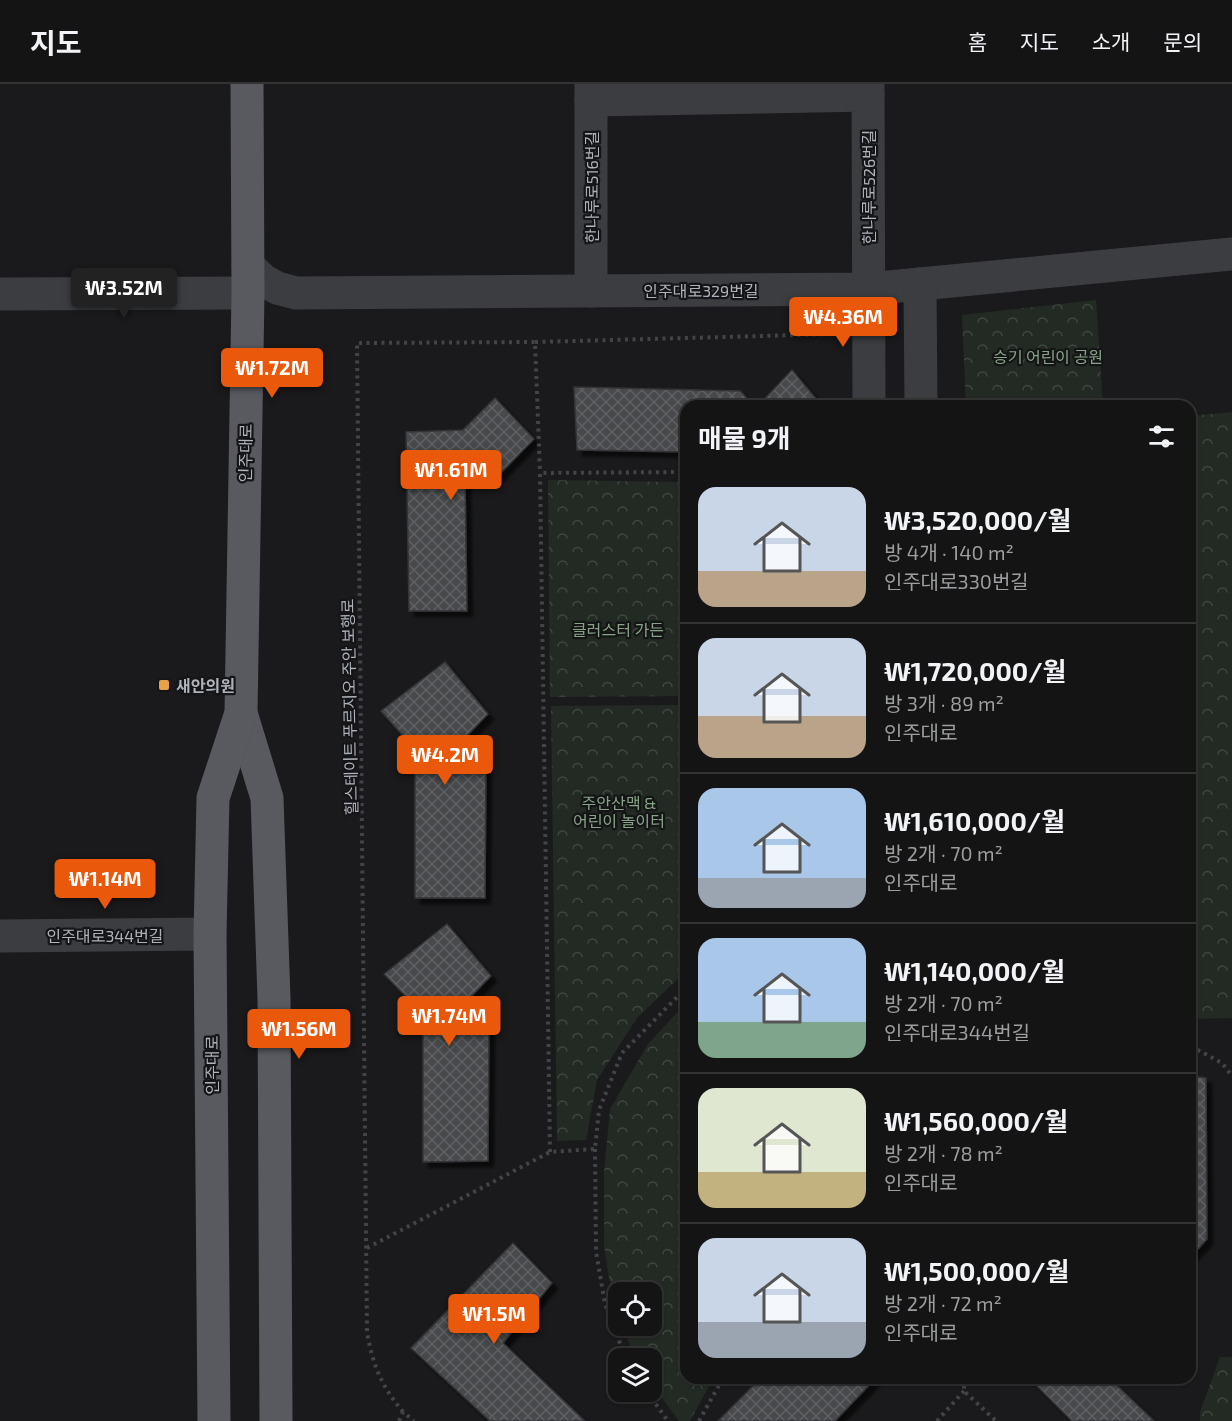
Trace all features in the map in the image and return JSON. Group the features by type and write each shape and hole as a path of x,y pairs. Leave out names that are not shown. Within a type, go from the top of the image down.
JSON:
{"main road":[{"name":"인주대로","path":"214,1421 210,934 213,798 240,713 248,279 248,84"},
{"name":"인주대로","path":"240,713 267,798 274,998 276,1421"}],"street":[{"path":"591,92 868,90"},
{"name":"한나루로526번길","path":"868,90 869,400"},
{"name":"한나루로516번길","path":"591,92 591,291"},
{"name":"인주대로329번길","path":"248,279 263,280 277,288 296,293 868,289 1232,254"},
{"path":"0,294 248,279"},
{"path":"920,284 921,400"},
{"name":"인주대로344번길","path":"0,936 210,934"}],"path":[{"name":"힐스테이트 푸르지오 주안 보행로","path":"414,1421 389,1395 378,1375 367,1332 357,343 535,342 840,334"},
{"path":"535,342 540,473 550,1152"},
{"path":"540,473 680,472"},
{"path":"622,1348 605,1304 596,1252 595,1149 598,1110 622,1053 680,994"},
{"path":"1196,1050 1222,1063 1232,1076"},
{"path":"366,1249 550,1152 595,1149"},
{"path":"699,1421 720,1384"},
{"path":"937,1421 964,1390 964,1384"},
{"path":"964,1390 996,1421"},
{"path":"654,1402 668,1421"},
{"path":"399,1421 403,1412"}],"green space":[{"name":"승기 어린이 공원","path":"1096,300 1103,400 966,400 962,315"},
{"path":"1232,412 1232,1018 1196,1019 1196,415"},
{"name":"클러스터 가든","path":"548,480 680,482 680,696 550,697"},
{"name":"주안산맥 & 어린이 놀이터","path":"680,705 680,977 637,1018 597,1080 586,1140 557,1141 551,706"},
{"path":"680,1009 680,1384 710,1384 690,1421 679,1421 662,1398 662,1348 631,1348 626,1336 662,1336 662,1282 610,1282 604,1245 604,1173 610,1109 648,1044"},
{"path":"1220,1357 1232,1357 1232,1421 1200,1421 1200,1412"}],"building":[{"path":"792,370 817,400 764,400"},
{"path":"574,387 740,391 748,400 680,400 680,452 577,450"},
{"path":"495,398 534,439 495,479 465,480 467,611 409,611 406,432 463,430"},
{"path":"445,662 488,714 457,746 457,760 486,762 485,898 415,898 415,749 381,711"},
{"path":"447,924 491,976 459,1009 460,1023 489,1025 488,1161 423,1162 423,1014 384,974"},
{"path":"1196,1077 1206,1078 1207,1239 1196,1251"},
{"path":"513,1243 552,1283 503,1343 585,1421 490,1421 411,1348"},
{"path":"755,1384 870,1384 835,1421 718,1421"},
{"path":"1035,1384 1115,1384 1154,1421 1072,1421"}],"place":[{"name":"새안의원","path":"164,685"}]}
